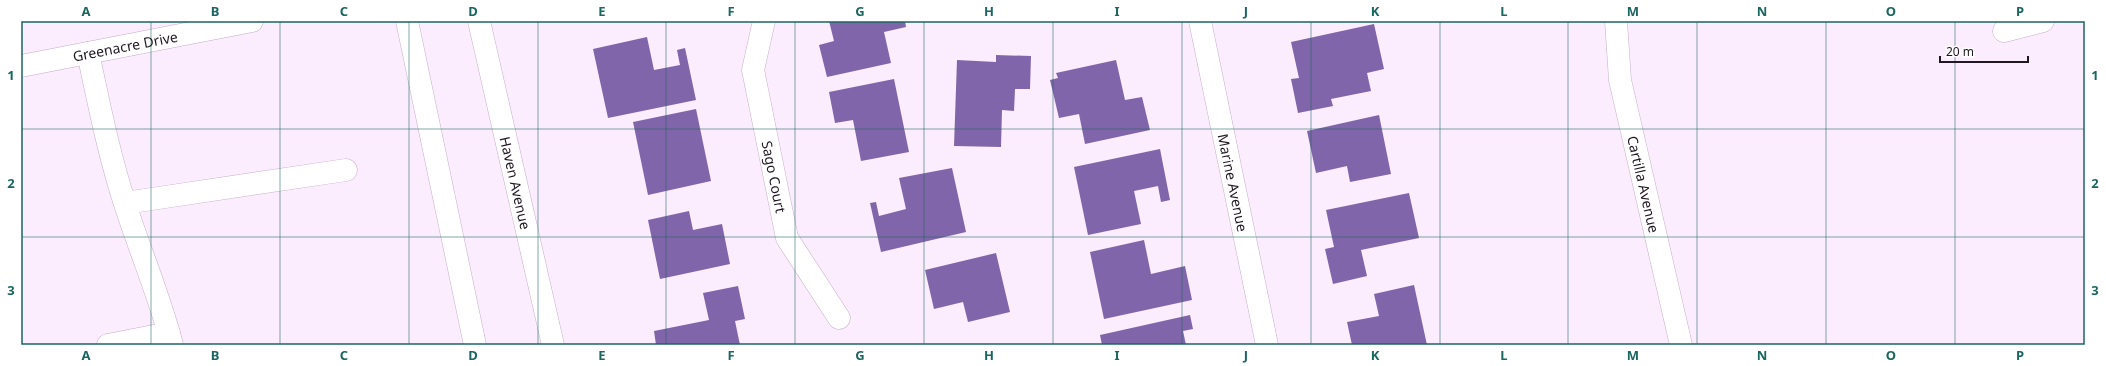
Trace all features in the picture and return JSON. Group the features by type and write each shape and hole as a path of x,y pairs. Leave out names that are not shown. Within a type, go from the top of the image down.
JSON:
{"street":[{"name":"Greenacre Drive","path":"21,66 252,21"},
{"path":"407,21 475,345"},
{"name":"Haven Avenue","path":"479,21 552,345"},
{"name":"Sago Court","path":"764,21 753,70 787,238 839,318"},
{"name":"Marine Avenue","path":"1200,21 1267,345"},
{"name":"Cartilla Avenue","path":"1616,21 1620,80 1681,345"},
{"path":"2004,31 2043,21"},
{"path":"88,53 101,114 125,203 171,339 108,345"},
{"path":"125,203 346,170"}],"building":[{"path":"829,21 905,21 906,27 884,32 891,63 827,77 819,45 834,41"},
{"path":"1374,24 1384,69 1367,73 1371,91 1331,99 1333,106 1298,113 1291,79 1299,78 1291,42"},
{"path":"647,37 654,70 680,65 677,50 685,48 696,100 608,118 593,49"},
{"path":"996,55 1031,56 1030,89 1015,89 1014,111 1002,110 1001,147 954,146 957,60 996,62"},
{"path":"1116,60 1125,100 1142,97 1150,130 1085,144 1079,114 1059,118 1050,80 1058,78 1056,73"},
{"path":"894,79 909,152 861,161 853,120 835,123 829,92"},
{"path":"696,109 711,181 648,195 633,122"},
{"path":"1379,115 1391,174 1350,182 1347,166 1316,173 1307,131"},
{"path":"1160,149 1170,200 1161,202 1158,186 1134,191 1141,224 1088,235 1074,167"},
{"path":"952,168 966,232 881,252 870,203 876,202 879,216 906,209 899,178"},
{"path":"1409,193 1419,238 1361,250 1367,276 1333,284 1325,249 1334,247 1326,210"},
{"path":"689,211 693,230 722,224 730,264 660,279 648,220"},
{"path":"1144,240 1151,274 1185,266 1192,300 1104,319 1090,252"},
{"path":"996,253 1010,312 968,322 963,302 934,309 925,270"},
{"path":"1414,285 1427,345 1352,345 1347,322 1379,316 1374,294"},
{"path":"738,286 745,319 735,321 740,345 656,345 654,331 709,320 703,293"},
{"path":"1190,315 1193,329 1183,331 1186,345 1102,345 1100,335"}]}
